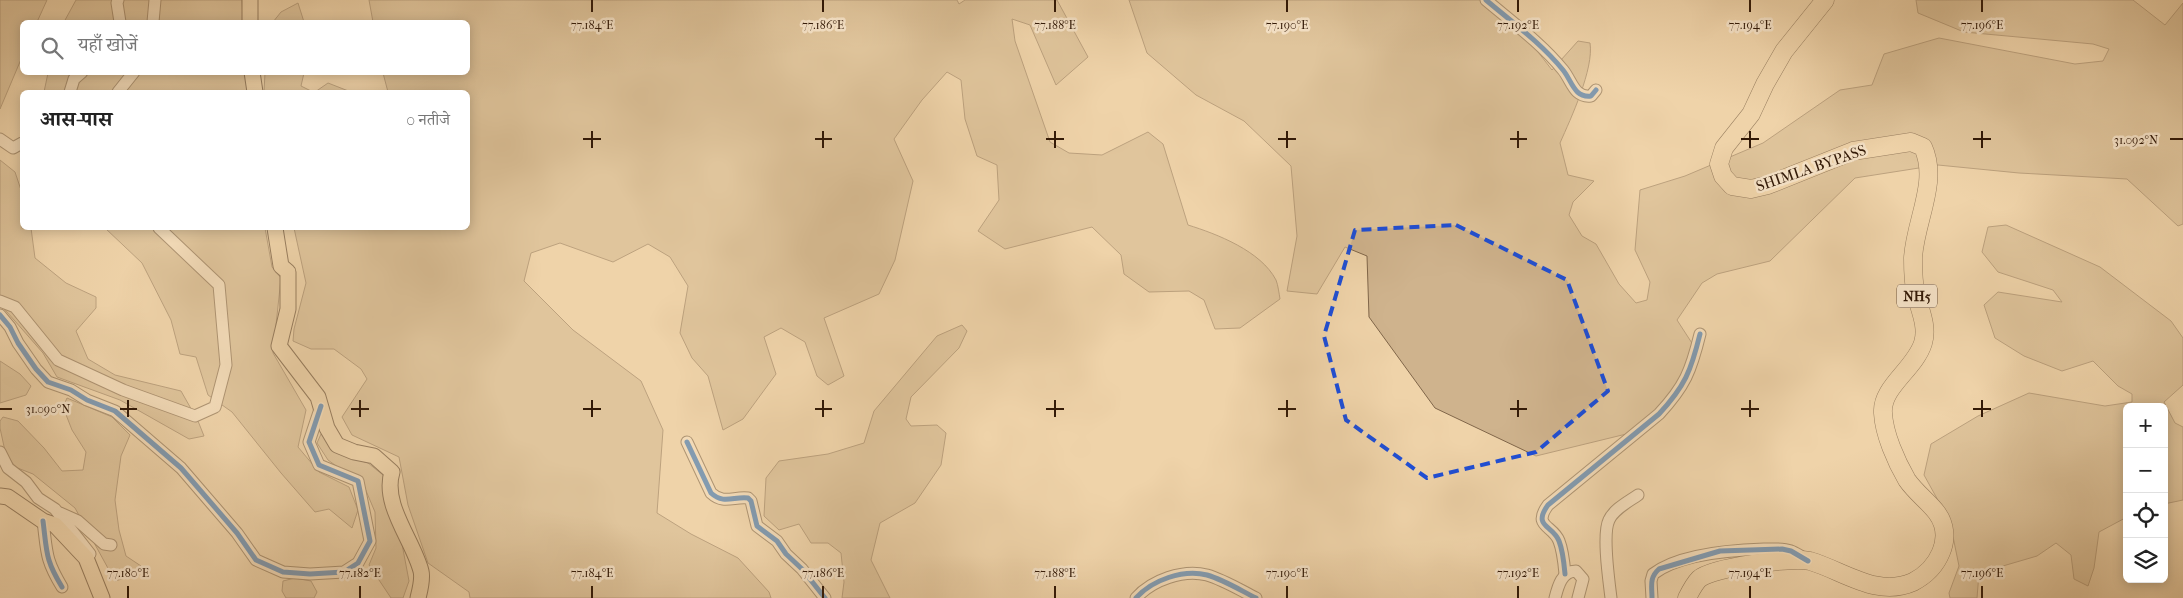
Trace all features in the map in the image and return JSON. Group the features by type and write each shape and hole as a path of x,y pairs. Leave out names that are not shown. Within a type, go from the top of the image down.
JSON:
{"highway":[{"name":"SHIMLA BYPASS","path":"1688,598 1700,579 1715,571 1788,560 1808,561 1827,567 1864,585 1892,588 1913,582 1934,565 1945,546 1945,530 1937,513 1922,499 1907,479 1885,427 1882,410 1886,395 1917,359 1924,341 1924,322 1912,273 1914,252 1928,181 1929,160 1923,147 1911,142 1853,152 1768,185 1751,189 1732,186 1723,176 1719,164 1724,148 1751,114 1784,51 1825,0"}],"main road":[{"path":"250,0 250,20"},
{"path":"253,75 256,90"},
{"path":"275,230 280,266 288,272 288,309 279,346 318,397 327,428 337,445 354,452 374,456 392,472 389,482 396,510 422,573 418,598"},
{"path":"0,496 8,498 43,521 56,524 86,558 102,598"}],"street":[{"path":"118,0 116,3 120,20"},
{"path":"153,20 155,0"},
{"path":"1486,0 1546,51 1564,72 1577,93 1584,97 1591,96 1596,90"},
{"path":"71,90 74,79 79,75"},
{"path":"120,90 132,75"},
{"path":"0,139 13,148 20,144"},
{"path":"0,301 15,307 58,360 123,390 195,416 215,407 226,364 219,285 161,230"},
{"path":"0,315 10,327 36,369 48,382 71,390 88,400 115,411 181,468 237,533 256,560 283,572 310,574 344,572 358,563 370,541 358,480 319,465 309,442 320,406"},
{"path":"1565,574 1558,538 1543,524 1542,512 1548,505 1659,414 1673,399 1685,383 1693,365 1700,334"},
{"path":"687,442 710,493 716,498 725,501 745,497 751,501 757,526 777,541 791,560 802,569 825,598"},
{"path":"0,452 8,468 26,482 38,498 58,512 71,517 104,544 111,545"},
{"path":"1610,598 1606,533 1608,521 1617,510 1638,495"},
{"path":"58,512 95,561 94,577"},
{"path":"43,521 46,556 62,587"},
{"path":"1652,598 1651,581 1653,574 1659,569 1720,551 1782,549 1791,551 1808,561"},
{"path":"1555,598 1560,582 1565,574 1570,571 1576,571 1584,579 1578,598"},
{"path":"1136,598 1156,582 1166,578 1198,574 1216,578 1256,598"}],"highlighted area":[{"path":"1456,225 1567,280 1608,391 1536,452 1427,478 1346,420 1324,336 1355,230"}],"shaded area":[{"path":"0,0 47,0 38,20 20,20 20,62 0,109"},
{"path":"76,0 242,0 243,20 65,20"},
{"path":"369,0 957,0 959,4 965,0 1057,0 1088,57 1056,85 1030,25 1012,19 1015,41 1050,142 1069,153 1102,155 1148,132 1163,144 1188,225 1225,239 1260,260 1276,280 1280,299 1240,328 1215,329 1204,300 1189,291 1149,292 1124,274 1121,255 1092,227 1005,249 978,231 999,200 997,165 977,156 965,119 961,80 947,72 922,100 894,139 913,181 895,260 879,294 824,318 844,376 828,385 817,376 805,342 781,328 764,337 776,374 743,419 723,430 708,376 692,358 680,333 688,286 670,257 648,244 613,262 560,243 531,253 524,281 573,330 641,381 663,430 657,513 691,534 738,558 769,592 771,598 470,598 469,592 428,563 408,505 399,457 352,435 342,417 367,379 361,369 334,349 311,349 293,341 294,329 306,283 294,230 470,230 470,90 387,90 384,75 470,75 470,20 373,20"},
{"path":"1129,0 1482,0 1531,43 1552,70 1578,41 1590,43 1589,66 1560,143 1568,175 1594,181 1573,202 1569,215 1582,236 1596,244 1619,284 1636,303 1647,300 1650,282 1635,250 1640,190 1685,176 1763,143 1840,90 1872,85 1884,54 1939,38 2075,64 2103,61 2109,49 2093,44 1964,32 1918,13 1916,0 2133,0 2165,25 2183,3 2183,224 2178,226 2127,179 2019,173 1938,165 1855,178 1770,261 1717,274 1702,283 1677,320 1699,354 1686,386 1651,428 1536,456 1435,408 1369,317 1367,256 1345,247 1317,294 1287,291 1297,236 1291,166 1244,121 1196,95 1147,53"},
{"path":"298,3 303,20 275,20 281,12"},
{"path":"48,75 248,75 248,90 44,90"},
{"path":"265,75 304,75 301,86 309,90 264,90"},
{"path":"328,83 346,90 318,90"},
{"path":"0,160 15,172 20,187 20,230 31,230 35,258 66,283 96,297 96,308 76,331 88,359 115,375 181,391 204,436 189,439 120,400 57,377 43,353 0,304"},
{"path":"2006,225 2100,267 2171,321 2183,338 2183,385 2165,403 2125,403 2132,402 2132,394 2118,386 2093,361 2062,371 2024,356 1995,338 1984,305 1998,292 2062,302 2053,290 1998,272 1982,252 1988,227"},
{"path":"107,230 265,230 272,267 281,278 273,353 306,410 298,447 319,472 349,487 358,510 352,528 329,509 315,512 232,412 208,395 196,357 180,354 171,320 142,263"},
{"path":"962,325 967,331 959,348 911,397 906,419 911,426 937,425 946,433 941,465 915,503 880,523 871,560 890,598 842,598 844,582 841,553 828,543 811,543 799,524 779,530 764,516 766,478 779,461 828,454 864,443 874,411 937,336"},
{"path":"0,361 20,374 31,386 26,395 0,403"},
{"path":"2029,393 2105,406 2123,403 2123,519 2099,532 2094,568 2088,586 2074,579 2071,555 2056,543 2037,556 1979,573 1977,598 1950,598 1949,593 1959,566 1950,522 1924,475 1931,444 1978,416"},
{"path":"67,398 112,417 130,435 121,456 115,500 119,530 126,556 141,566 135,575 115,581 75,508 33,474 15,467 5,451 0,428 0,421 3,417 18,421 44,448 62,471 83,470 86,452 72,430 63,407"},
{"path":"2168,410 2175,423 2183,427 2183,500 2168,503"},
{"path":"321,434 343,455 368,463 383,475 386,494 402,544 409,581 403,598 391,598 369,565 376,548 375,512 364,486 328,460 317,443"},
{"path":"295,578 311,581 317,592 314,598 286,598 282,591 283,581"}],"cycle path":[{"path":"1486,0 1545,51 1563,70 1577,92 1585,96 1591,96 1596,90"},
{"path":"0,315 10,327 18,343 36,369 48,382 71,390 87,400 115,411 181,468 237,533 256,560 283,572 310,574 344,572 358,563 370,541 358,481 319,465 309,442 321,406"},
{"path":"1565,574 1559,541 1543,522 1544,512 1548,505 1659,414 1668,404 1686,377 1700,334"},
{"path":"687,442 711,493 720,499 748,498 751,501 757,526 777,541 825,598"},
{"path":"43,521 46,548 50,562 62,587"},
{"path":"1652,598 1652,579 1659,569 1720,551 1782,549 1791,551 1808,561"},
{"path":"1136,598 1159,581 1188,574 1207,575 1232,585 1256,598"}]}
